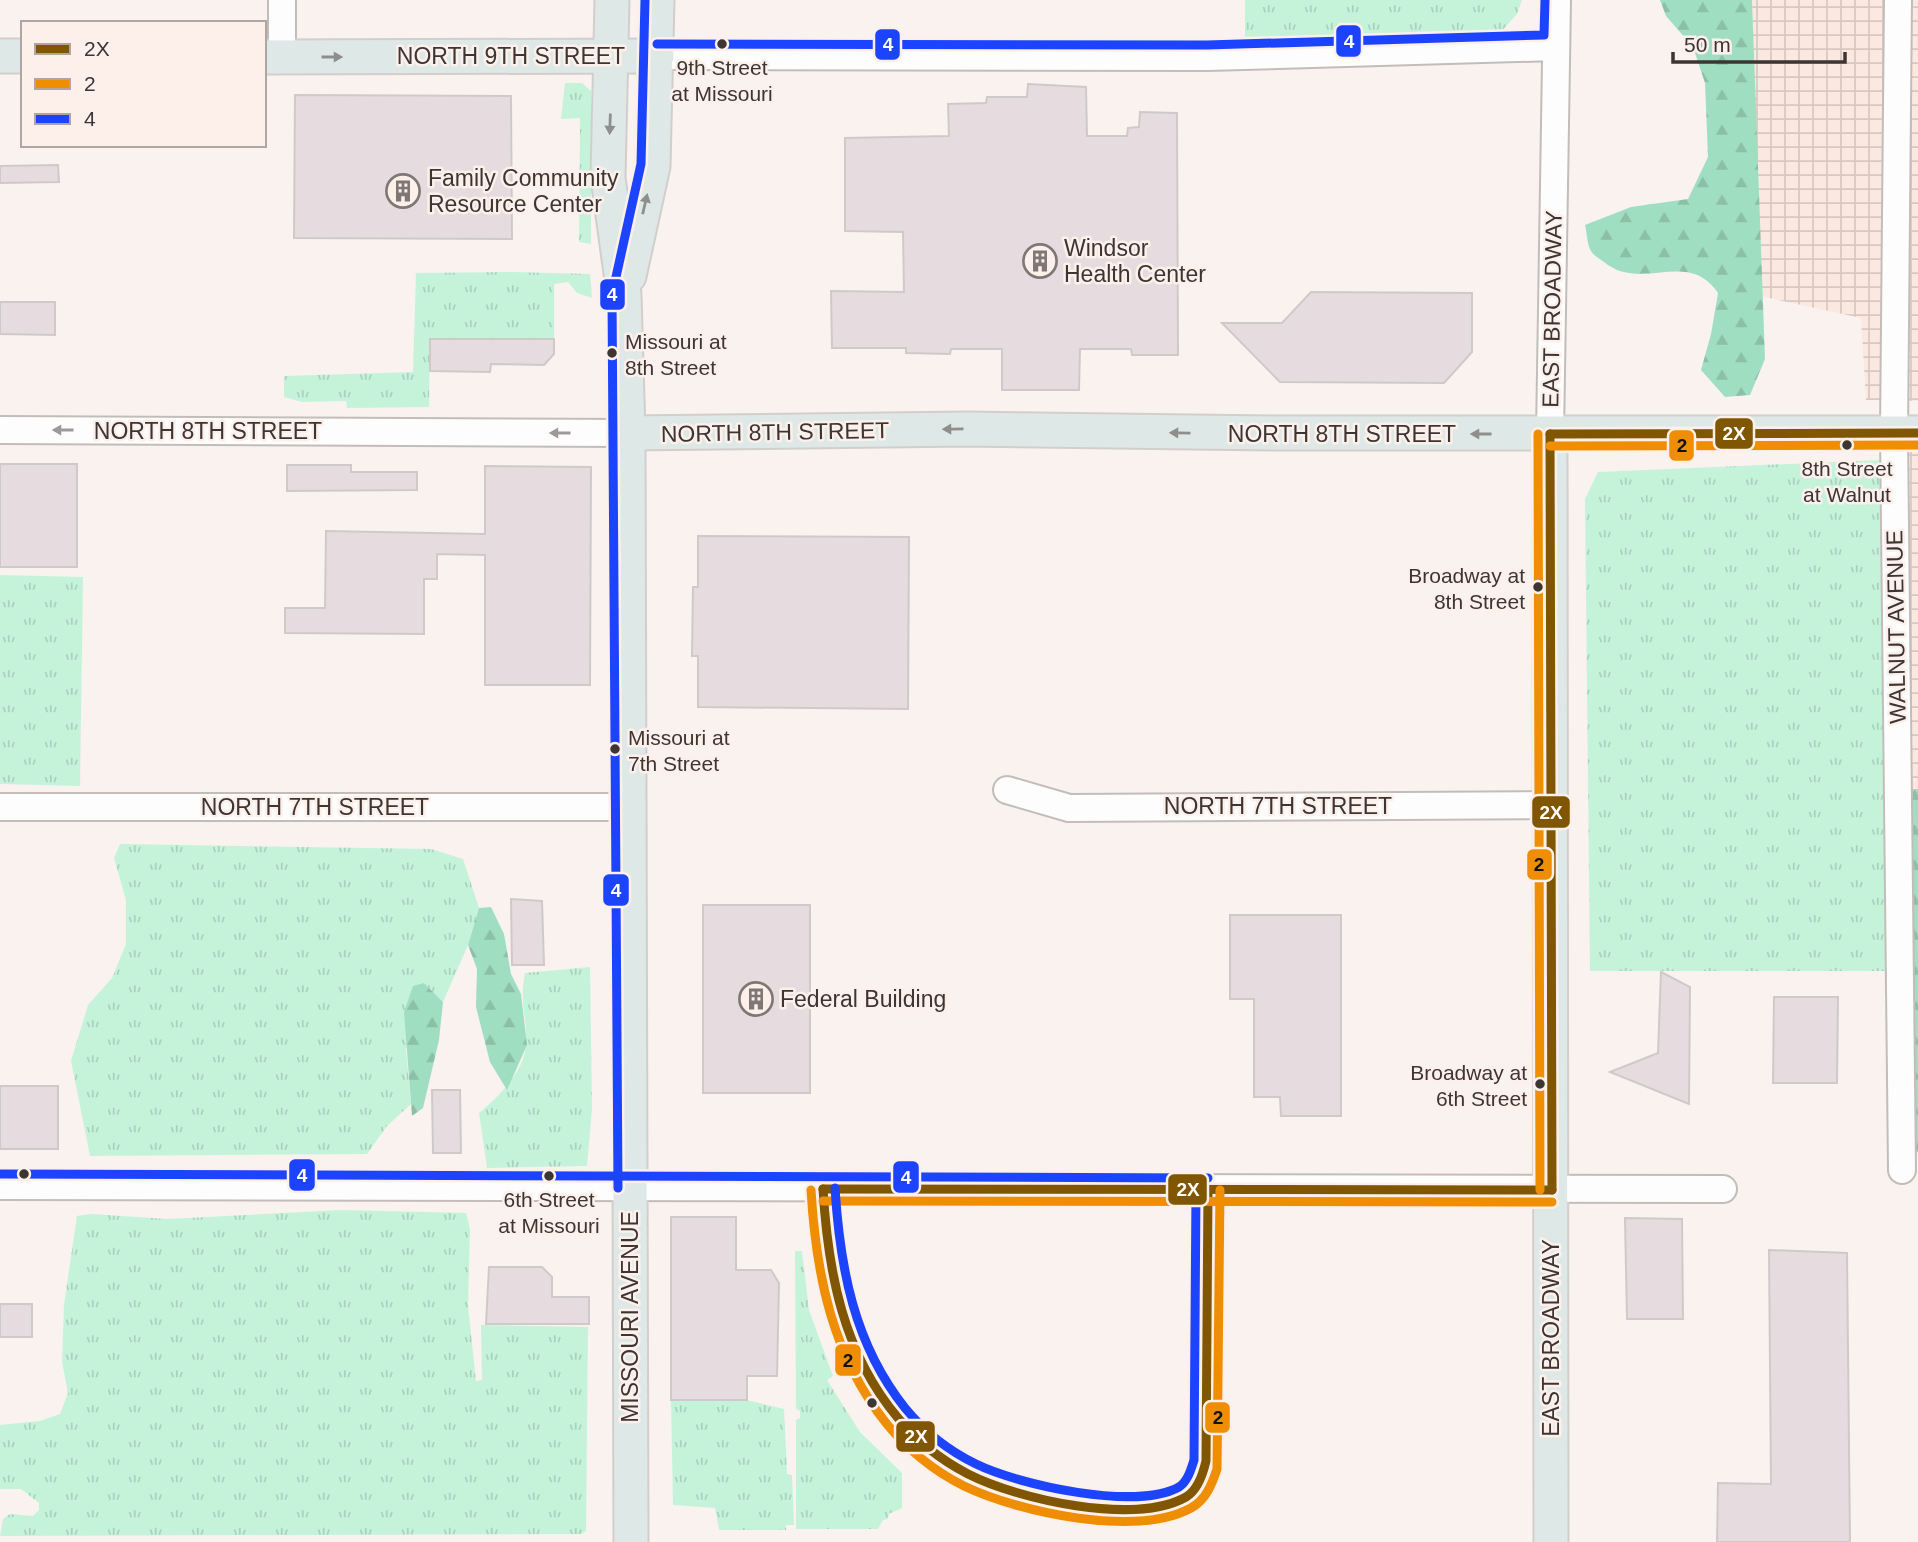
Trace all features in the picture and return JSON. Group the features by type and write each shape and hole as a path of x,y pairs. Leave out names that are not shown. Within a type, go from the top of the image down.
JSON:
{"main road":[{"name":"MISSOURI AVENUE","path":"612,0 608,178 624,295 628,433 631,1542"},
{"name":"MISSOURI AVENUE","path":"624,295 653,166 657,0"},
{"path":"0,55 21,56"},
{"name":"NORTH 9TH STREET","path":"273,57 657,56"},
{"name":"NORTH 8TH STREET","path":"628,433 968,429 1550,434 1906,433"},
{"name":"EAST BROADWAY","path":"1550,434 1551,1542"}],"street":[{"path":"273,57 282,0"},
{"name":"EAST BROADWAY","path":"1550,434 1557,0"},
{"name":"WALNUT AVENUE","path":"1898,0 1906,433 1902,1170"},
{"name":"NORTH 9TH STREET","path":"657,56 1207,57 1556,47"},
{"name":"NORTH 8TH STREET","path":"0,430 628,433"},
{"name":"NORTH 7TH STREET","path":"1007,790 1069,808 1552,805"},
{"name":"NORTH 7TH STREET","path":"0,807 629,807"},
{"path":"0,1186 1723,1189"}],"shaded area":[{"path":"1752,0 1918,0 1918,401 1866,400 1861,318 1760,296"},
{"path":"1909,449 1918,449 1918,789 1911,789"}],"green space":[{"path":"1245,0 1522,0 1517,14 1499,34 1245,38"},
{"path":"1660,0 1752,0 1765,359 1750,395 1725,397 1701,370 1718,293 1706,280 1679,272 1633,274 1618,270 1593,254 1588,242 1585,225 1631,207 1688,199 1708,157 1705,83 1693,47 1666,16"},
{"path":"565,83 582,83 591,91 591,244 579,242 580,118 561,119"},
{"path":"416,273 590,274 592,298 577,293 568,282 554,284 554,339 430,339 429,407 347,408 346,401 302,402 284,397 284,376 413,372"},
{"path":"1883,460 1886,971 1590,971 1585,499 1598,472"},
{"path":"0,575 83,577 80,786 0,784"},
{"path":"1911,789 1918,789 1918,1152 1913,1153"},
{"path":"120,844 431,849 463,859 479,908 468,945 443,1002 424,983 406,1049 411,1104 387,1126 367,1154 90,1156 71,1061 88,1005 112,978 126,944 126,900 114,858"},
{"path":"491,907 504,934 511,974 521,994 527,1045 507,1090 490,1062 476,1007 477,969 468,945 479,908"},
{"path":"590,967 592,1109 587,1166 487,1168 479,1113 510,1082 525,1053 525,973"},
{"path":"424,983 443,1002 439,1040 423,1108 412,1116 404,1012 413,986"},
{"path":"342,1210 466,1213 470,1229 468,1306 476,1381 482,1380 481,1325 588,1327 586,1531 581,1534 0,1536 3,1519 10,1514 33,1516 39,1510 39,1503 21,1489 0,1489 0,1425 40,1421 60,1414 68,1393 62,1362 64,1305 77,1216 91,1214 167,1219"},
{"path":"795,1251 802,1251 809,1310 833,1376 827,1380 860,1432 902,1473 902,1508 889,1514 888,1519 883,1520 878,1529 796,1529 796,1420 800,1418 800,1411 796,1409"},
{"path":"671,1400 747,1400 784,1409 787,1474 792,1475 794,1525 786,1525 786,1530 719,1530 715,1508 673,1505"}],"building":[{"name":"Windsor Health Center","path":"1028,84 1086,87 1087,136 1127,136 1128,128 1139,127 1140,112 1177,113 1178,355 1132,355 1131,349 1080,349 1079,390 1002,390 1002,349 951,349 950,354 906,353 906,348 832,348 831,291 904,292 903,232 845,231 845,138 949,136 948,104 986,103 987,97 1027,97"},
{"name":"Family Community Resource Center","path":"295,95 511,96 512,239 294,238"},
{"path":"58,165 59,182 0,183 0,166"},
{"path":"1311,292 1472,293 1472,352 1444,383 1280,382 1222,323 1282,323"},
{"path":"0,302 55,302 55,335 0,334"},
{"path":"430,339 554,339 554,354 544,365 491,364 490,372 430,371"},
{"path":"0,464 77,464 77,567 0,567"},
{"path":"287,465 351,465 351,472 417,472 417,490 287,491"},
{"path":"485,466 591,467 590,685 485,685 485,555 437,554 437,579 424,579 424,634 285,633 285,608 325,608 326,531 485,534"},
{"path":"698,536 909,537 908,709 698,707 698,656 692,656 693,587 698,587"},
{"path":"511,899 542,901 544,965 512,965"},
{"name":"Federal Building","path":"703,905 810,905 810,1093 703,1093"},
{"path":"1230,915 1341,915 1341,1116 1281,1116 1280,1097 1254,1097 1254,999 1230,999"},
{"path":"1661,972 1690,987 1689,1104 1610,1072 1658,1053"},
{"path":"1774,997 1838,997 1837,1083 1773,1083"},
{"path":"0,1086 58,1086 58,1149 0,1149"},
{"path":"432,1090 460,1090 461,1153 433,1153"},
{"path":"671,1217 736,1217 736,1270 771,1270 779,1283 777,1376 747,1376 747,1400 671,1400"},
{"path":"1625,1218 1682,1219 1683,1319 1627,1319"},
{"path":"1769,1250 1847,1253 1850,1542 1717,1542 1718,1483 1771,1484"},
{"path":"489,1267 542,1267 552,1277 552,1297 589,1297 589,1324 486,1324"},
{"path":"0,1304 32,1304 32,1337 0,1337"}],"transit line":[{"name":"4","path":"618,1188 612,295 641,164 645,0"},
{"name":"4","path":"657,44 1207,45 1544,35 1545,0"},
{"name":"2X","path":"1550,434 1918,433"},
{"name":"2","path":"1538,434 1540,1190"},
{"name":"2X","path":"1550,434 1552,1190"},
{"name":"2","path":"1550,446 1918,445"},
{"name":"4","path":"0,1174 1208,1178"},
{"name":"4","path":"835,1188 846,1276 862,1331 873,1358 888,1383 920,1425 956,1453 995,1472 1048,1487 1107,1496 1160,1494 1179,1487 1187,1478 1194,1460 1196,1190"},
{"name":"2X","path":"823,1189 834,1281 851,1339 879,1393 898,1418 930,1449 968,1474 1045,1500 1108,1509 1164,1505 1190,1494 1202,1476 1206,1461 1208,1190"},
{"name":"2X","path":"823,1189 1552,1190"},
{"name":"2","path":"811,1190 817,1252 830,1312 840,1342 867,1397 894,1433 942,1473 987,1496 1045,1512 1109,1521 1168,1517 1191,1508 1211,1486 1217,1469 1220,1190"},
{"name":"2","path":"823,1201 1552,1202"}],"place":[{"name":"9th Street at Missouri","path":"722,44"},
{"name":"Family Community Resource Center","path":"403,191"},
{"name":"Windsor Health Center","path":"1040,261"},
{"name":"Missouri at 8th Street","path":"612,353"},
{"name":"8th Street at Walnut","path":"1847,445"},
{"name":"Broadway at 8th Street","path":"1538,587"},
{"name":"Missouri at 7th Street","path":"615,749"},
{"name":"Federal Building","path":"756,999"},
{"name":"Broadway at 6th Street","path":"1540,1084"},
{"name":"6th Street at Missouri","path":"549,1176"}]}
